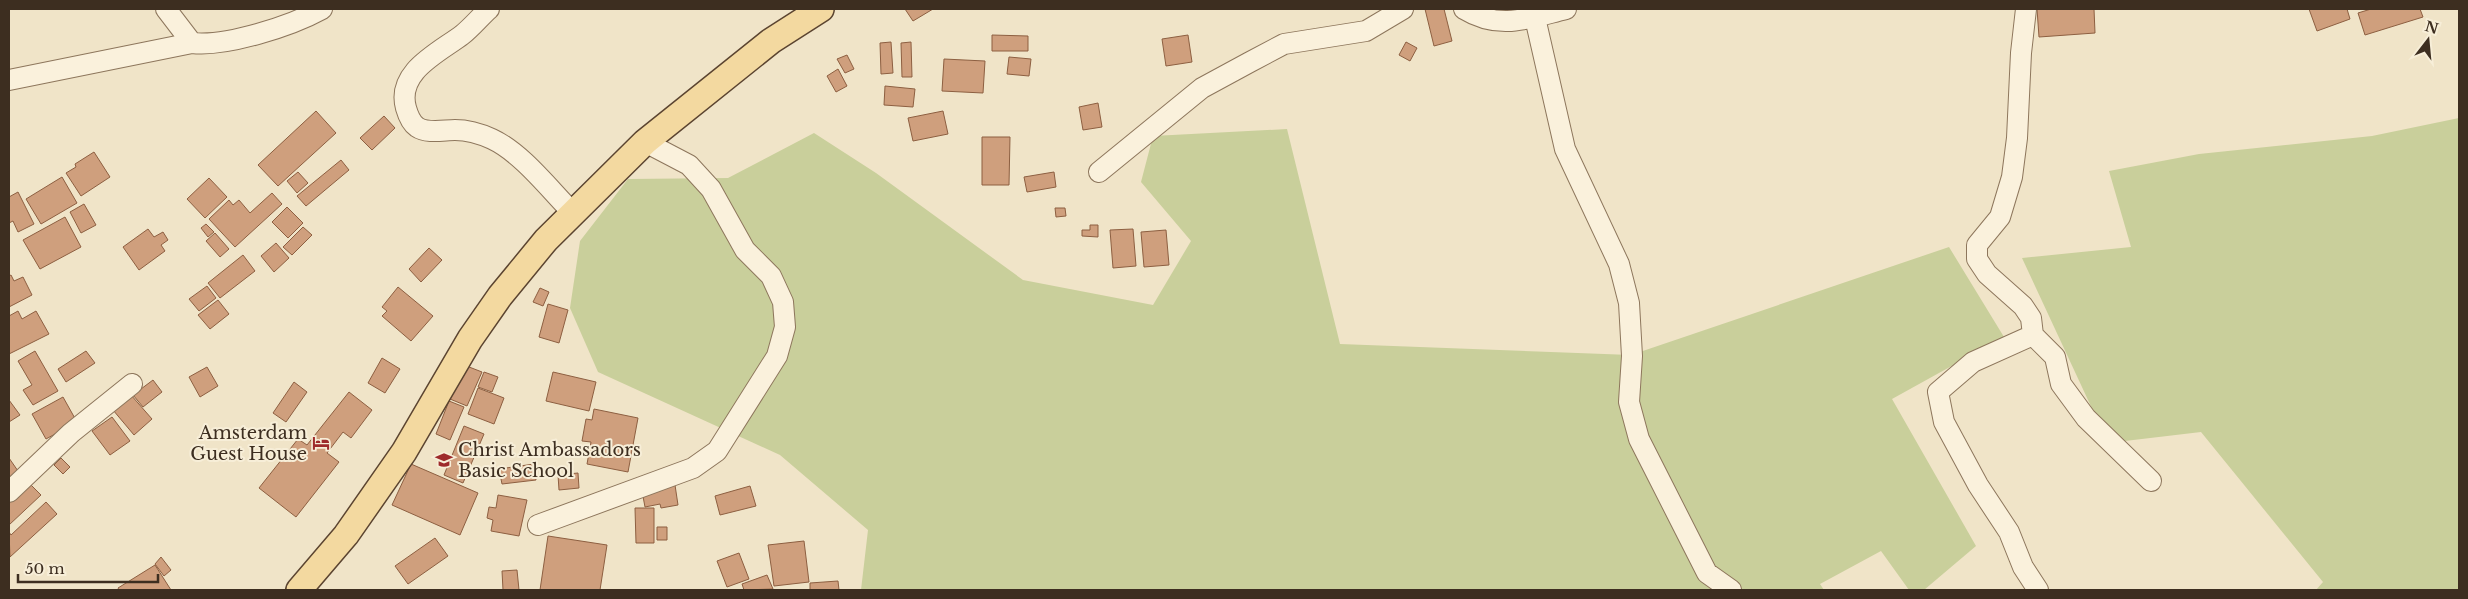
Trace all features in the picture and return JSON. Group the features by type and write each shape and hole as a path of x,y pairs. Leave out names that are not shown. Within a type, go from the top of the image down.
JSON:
{"main road":[{"path":"299,590 346,535 404,452 470,339 500,296 546,240 645,142 771,41 821,9"}],"street":[{"path":"166,9 192,43"},
{"path":"9,80 192,43 208,45 232,40 264,31 322,9"},
{"path":"489,9 463,34 438,51 414,72 405,87 404,100 408,116 418,128 438,132 469,132 491,138 502,145 574,213"},
{"path":"1099,172 1202,88 1250,62 1284,44 1366,30 1403,9"},
{"path":"1464,9 1476,16 1500,21 1566,9"},
{"path":"2026,9 2021,53 2017,138 2012,177 2000,218 1977,245 1977,259 1987,274 2023,306 2030,318 2034,335 2054,357 2061,384 2086,418 2151,480"},
{"path":"1533,14 1565,149 1619,264 1629,303 1632,356 1629,402 1640,439 1707,573 1732,590"},
{"path":"538,525 693,468 717,451 777,356 785,327 783,302 771,276 745,250 710,189 689,165 645,142"},
{"path":"2034,335 1973,362 1938,392 1944,422 1978,485 2010,532 2023,566 2038,590"},
{"path":"9,492 71,433 132,384"}],"green space":[{"path":"2459,118 2459,590 2316,590 2323,582 2201,432 2108,443 2022,258 2131,247 2109,171 2199,154 2372,136"},
{"path":"1287,129 1340,344 1631,355 1949,247 2004,337 1892,399 1976,546 1924,590 1909,590 1881,551 1820,584 1824,590 861,590 868,530 780,455 598,372 570,308 580,241 628,179 728,178 814,133 876,173 1023,280 1153,305 1191,241 1141,182 1153,136"}],"building":[{"path":"905,9 933,9 913,21"},
{"path":"1425,9 1444,9 1452,41 1434,46"},
{"path":"2037,9 2094,9 2095,33 2039,37"},
{"path":"2309,9 2347,9 2350,19 2317,31"},
{"path":"2371,9 2420,9 2423,17 2365,35 2358,13"},
{"path":"992,35 1028,36 1028,51 992,51"},
{"path":"1188,35 1192,62 1166,66 1162,39"},
{"path":"891,42 893,73 881,74 880,43"},
{"path":"911,42 912,77 902,77 901,43"},
{"path":"1406,42 1417,48 1410,61 1399,55"},
{"path":"847,55 854,69 845,73 837,59"},
{"path":"1009,57 1031,59 1029,76 1007,74"},
{"path":"944,59 985,61 983,93 942,91"},
{"path":"838,69 847,86 836,92 827,76"},
{"path":"885,86 915,89 913,107 884,105"},
{"path":"1098,103 1102,127 1083,130 1079,107"},
{"path":"316,111 336,133 278,186 258,165"},
{"path":"943,111 948,134 913,141 908,118"},
{"path":"384,116 395,128 372,150 360,138"},
{"path":"982,137 1010,137 1009,185 982,185"},
{"path":"94,152 110,177 81,196 66,173 76,167 75,164"},
{"path":"341,160 349,170 306,206 297,196"},
{"path":"298,172 308,183 297,193 287,181"},
{"path":"1054,172 1056,187 1027,192 1024,177"},
{"path":"62,177 77,203 41,224 26,199"},
{"path":"209,178 227,197 205,218 187,199"},
{"path":"18,192 34,224 18,232 13,221 9,223 9,197"},
{"path":"272,193 282,204 235,247 209,219 229,200 233,205 239,200 250,213"},
{"path":"84,204 96,225 81,233 70,212"},
{"path":"287,207 303,223 288,238 272,222"},
{"path":"1055,208 1065,208 1066,216 1056,217"},
{"path":"65,217 81,247 40,269 23,240"},
{"path":"206,224 214,232 208,237 201,228"},
{"path":"1090,225 1098,225 1098,237 1082,236 1082,230 1090,230"},
{"path":"303,227 312,235 292,255 283,247"},
{"path":"148,229 154,237 163,232 168,240 161,245 165,251 139,270 123,247"},
{"path":"1133,229 1136,266 1113,268 1110,230"},
{"path":"1166,230 1169,265 1144,267 1141,232"},
{"path":"215,233 229,249 220,257 206,241"},
{"path":"276,243 289,258 274,272 261,256"},
{"path":"429,248 442,260 421,282 409,269"},
{"path":"243,255 255,271 220,298 208,283"},
{"path":"11,275 14,281 23,277 32,295 9,307 9,276"},
{"path":"207,286 216,298 199,311 189,299"},
{"path":"398,287 433,316 411,341 382,316 387,311 382,307"},
{"path":"540,288 549,292 543,306 533,302"},
{"path":"218,300 229,314 210,329 198,315"},
{"path":"548,304 568,310 559,343 539,337"},
{"path":"18,311 22,319 36,311 49,334 9,354 9,316"},
{"path":"35,351 58,391 33,405 23,390 32,385 18,361"},
{"path":"86,351 95,363 66,382 58,369"},
{"path":"382,358 400,369 385,393 368,383"},
{"path":"464,365 482,372 467,406 450,399"},
{"path":"207,367 218,386 200,397 189,377"},
{"path":"484,372 498,377 492,392 478,387"},
{"path":"553,372 596,382 589,411 546,401"},
{"path":"153,380 162,392 143,407 133,395"},
{"path":"294,382 307,392 286,422 273,413"},
{"path":"478,388 504,398 494,424 468,414"},
{"path":"349,392 372,410 351,438 343,432 327,453 339,462 296,517 259,488 298,439 307,445"},
{"path":"131,395 152,419 134,435 113,410"},
{"path":"63,397 77,422 46,439 32,414"},
{"path":"9,400 20,415 9,422"},
{"path":"449,401 464,407 450,440 436,434"},
{"path":"594,409 638,418 628,472 587,464 591,442 582,441 586,419 592,420"},
{"path":"112,417 130,441 110,455 92,431"},
{"path":"464,426 484,434 463,483 444,475"},
{"path":"9,458 18,471 9,478"},
{"path":"61,458 70,467 63,474 54,465"},
{"path":"411,464 478,493 460,535 392,505"},
{"path":"534,464 536,480 502,484 499,469"},
{"path":"578,473 579,488 559,490 558,475"},
{"path":"28,482 41,495 9,525 9,500"},
{"path":"675,485 678,505 661,508 660,504 645,507 642,491"},
{"path":"750,486 756,506 720,515 715,496"},
{"path":"498,495 527,500 519,536 491,531 493,520 487,518 489,507 496,508"},
{"path":"46,502 57,514 10,557 9,532 11,535"},
{"path":"635,508 654,508 654,543 636,543"},
{"path":"657,527 667,527 667,540 657,540"},
{"path":"548,536 607,545 600,590 540,590"},
{"path":"435,538 448,556 408,584 395,566"},
{"path":"804,541 809,582 774,586 768,545"},
{"path":"739,553 749,579 727,587 717,561"},
{"path":"161,557 171,570 164,576 155,564"},
{"path":"155,565 171,590 119,590 118,588"},
{"path":"517,570 519,590 503,590 502,571"},
{"path":"767,575 773,589 744,590 742,584"},
{"path":"838,581 839,590 810,590 810,583"}],"place":[{"name":"Amsterdam Guest House","path":"321,443"},
{"name":"Christ Ambassadors Basic School","path":"444,460"}]}
